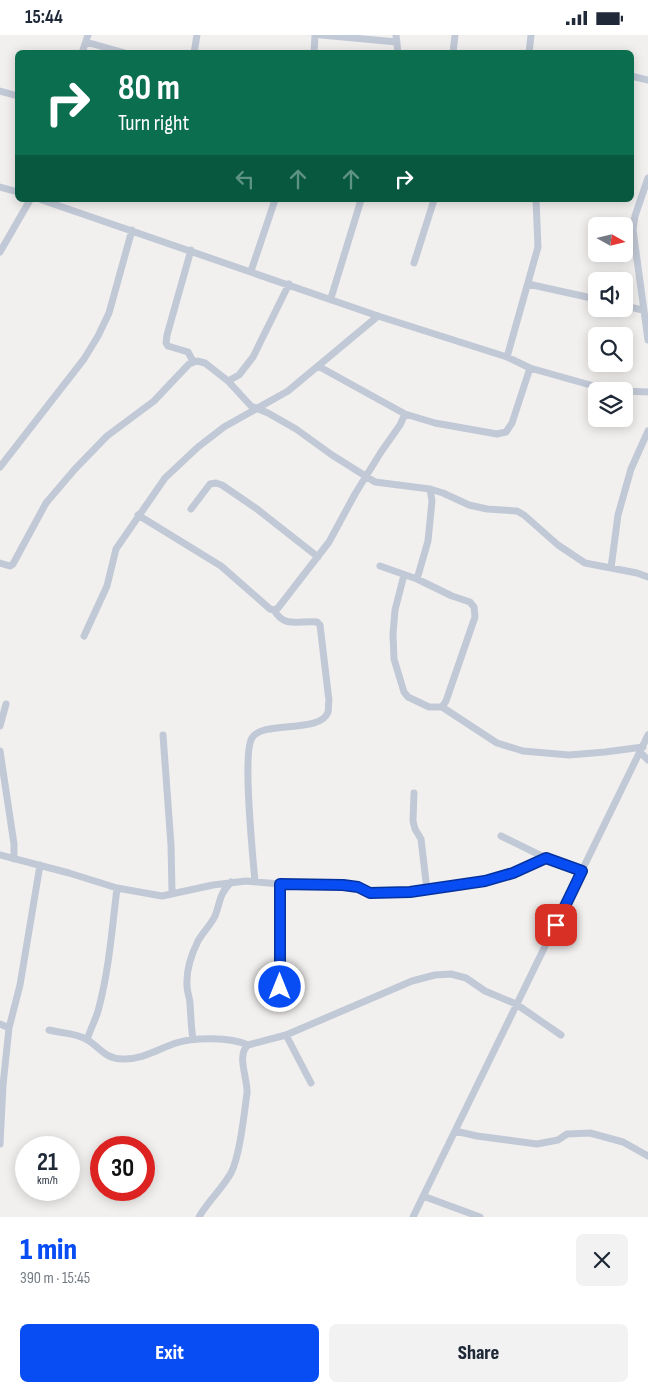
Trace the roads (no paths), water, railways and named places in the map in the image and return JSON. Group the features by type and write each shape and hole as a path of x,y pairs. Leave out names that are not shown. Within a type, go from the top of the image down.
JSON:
{"street":[{"path":"194,50 197,35"},
{"path":"314,50 315,35"},
{"path":"321,35 397,38"},
{"path":"453,50 454,35"},
{"path":"530,50 531,35"},
{"path":"83,50 87,38 117,50"},
{"path":"634,77 648,80"},
{"path":"0,91 15,95"},
{"path":"648,178 635,216 633,230 648,340"},
{"path":"0,187 15,191"},
{"path":"0,252 29,202"},
{"path":"48,202 378,316 507,357 530,368 588,385"},
{"path":"251,271 274,202"},
{"path":"332,299 360,202"},
{"path":"414,263 433,202"},
{"path":"507,357 538,247 536,202"},
{"path":"0,467 84,359 98,336 109,313 132,230"},
{"path":"191,250 166,343 168,346 188,352 193,361"},
{"path":"528,283 588,297"},
{"path":"228,381 239,375 253,357 289,284"},
{"path":"633,308 643,310"},
{"path":"84,636 107,586 116,549 165,478 187,456 224,427 288,391 378,316"},
{"path":"193,361 205,363 228,381 251,406 268,413 296,429 365,477 385,485 430,489 469,505 487,509 518,511 558,545 585,563 637,573 648,577"},
{"path":"0,563 10,566 16,561 46,503 75,469 107,436 154,401 193,361"},
{"path":"318,366 405,414 435,423 498,434 506,432 512,423 530,368"},
{"path":"633,392 648,393"},
{"path":"274,610 278,609 329,542 365,477 400,425 405,414"},
{"path":"611,568 618,515 631,469 648,431"},
{"path":"191,509 210,484 222,485 257,509 318,557"},
{"path":"417,579 428,541 432,501 430,489"},
{"path":"138,515 222,566 270,609 274,610 280,619 289,623 311,621 317,622 320,625 329,701 328,712 325,717 315,723 255,733 248,750 255,882"},
{"path":"380,566 417,579 470,603 474,607 476,617 446,701 442,707"},
{"path":"404,575 395,610 393,634 394,659 404,692 408,697 429,707 442,707 497,743 523,751 570,755 641,749"},
{"path":"0,726 6,704"},
{"path":"164,735 172,892"},
{"path":"413,1217 648,735"},
{"path":"641,749 648,760"},
{"path":"0,751 14,844 14,859"},
{"path":"414,793 413,821 421,839 427,890"},
{"path":"501,835 546,858 582,871"},
{"path":"0,855 117,888 162,896 172,892 231,882 343,885 358,887 370,893 427,890 485,881 513,873 546,858"},
{"path":"0,1144 3,1085 10,1028 20,985 40,865"},
{"path":"193,1039 187,986 190,958 198,941 215,915 222,891 231,882"},
{"path":"280,884 280,987"},
{"path":"87,1040 98,1012 108,962 117,888"},
{"path":"199,1217 221,1189 236,1159 247,1087 243,1054 248,1045 286,1035 412,981 435,975 452,974 516,1004 561,1035"},
{"path":"0,1025 10,1028"},
{"path":"49,1031 87,1040 112,1059 124,1060 136,1059 176,1043 193,1039 231,1040 240,1041 248,1045"},
{"path":"286,1035 311,1083"},
{"path":"455,1131 537,1144 558,1140 566,1134 590,1133 623,1142 648,1155"},
{"path":"423,1196 480,1217"}]}
